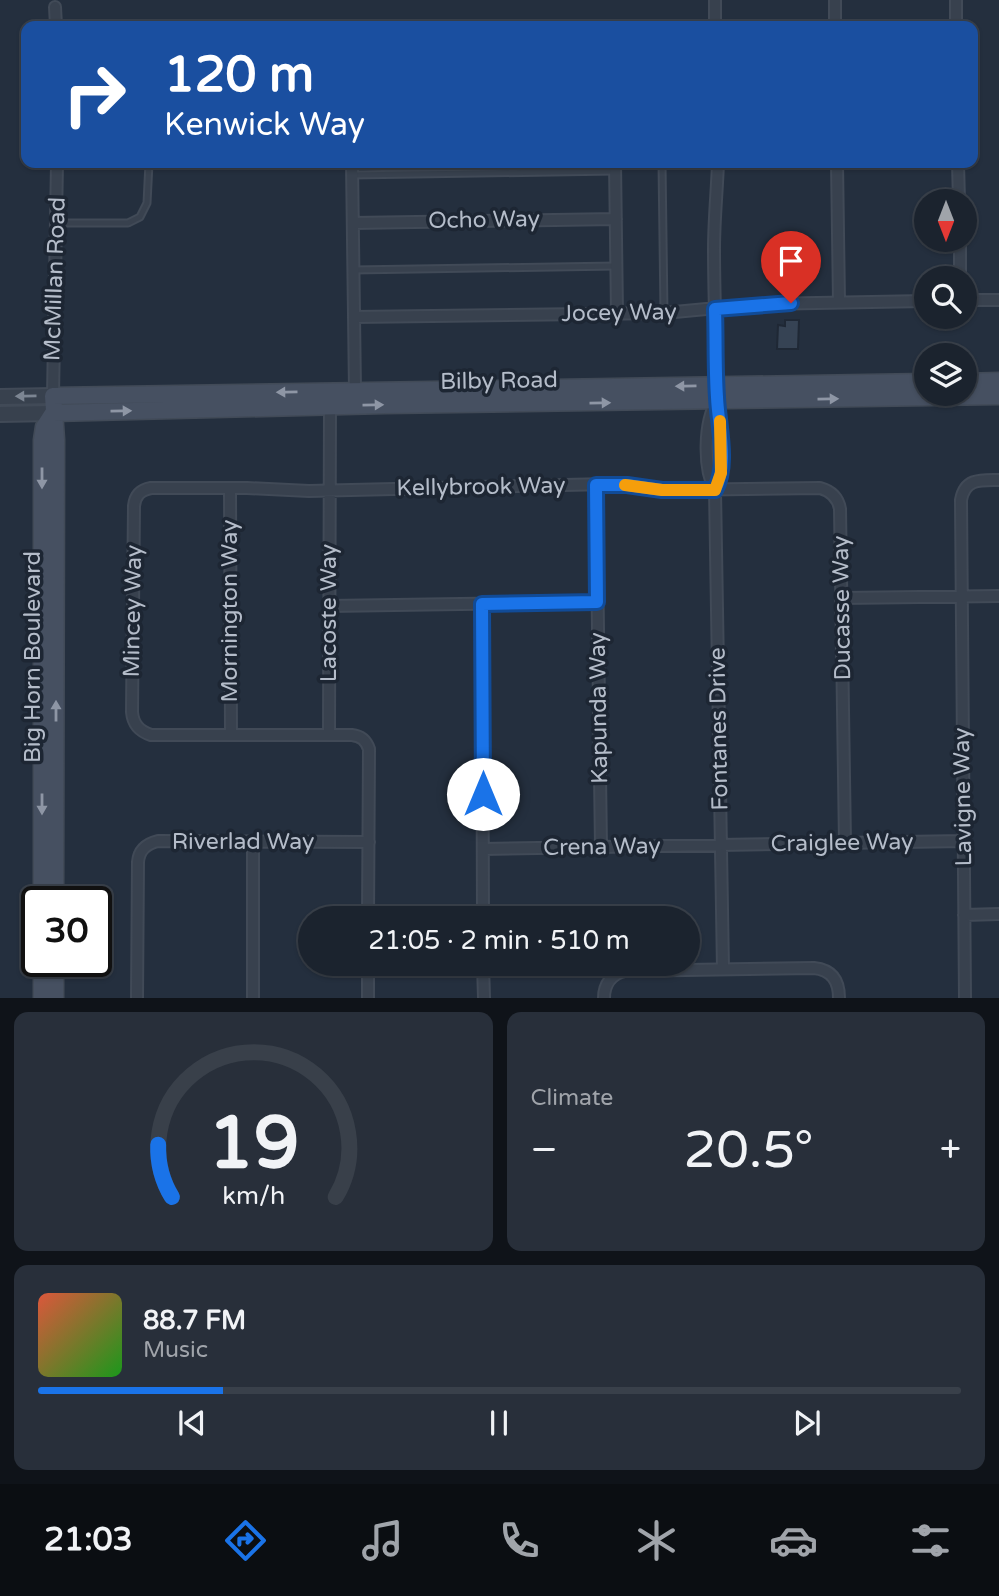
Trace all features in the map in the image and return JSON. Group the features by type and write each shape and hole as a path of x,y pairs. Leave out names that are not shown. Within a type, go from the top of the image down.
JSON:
{"main road":[{"path":"977,382 999,381"},
{"name":"Bilby Road","path":"53,413 717,393 914,383"},
{"name":"Bilby Road","path":"53,396 355,391 999,396"},
{"name":"Big Horn Boulevard","path":"53,396 56,440 55,886"},
{"name":"Big Horn Boulevard","path":"42,886 42,440 44,427 53,413"},
{"path":"42,977 42,998"},
{"path":"55,977 55,998"}],"street":[{"path":"715,0 715,21"},
{"path":"835,0 835,21"},
{"path":"956,0 956,21"},
{"path":"55,7 55,21"},
{"name":"McMillan Road","path":"53,396 57,168"},
{"path":"352,168 355,391"},
{"path":"615,168 617,313"},
{"name":"Fontanes Drive","path":"718,168 714,248 721,467 715,490 723,969"},
{"path":"837,168 839,302"},
{"path":"958,168 959,189"},
{"name":"Ocho Way","path":"353,223 616,219"},
{"path":"977,300 999,300"},
{"name":"Jocey Way","path":"354,317 664,313 759,304 914,301"},
{"name":"Bilby Road","path":"0,397 53,396"},
{"name":"Lacoste Way","path":"329,735 330,406"},
{"name":"Bilby Road","path":"0,414 53,413"},
{"name":"Lavigne Way","path":"965,998 961,495 963,490 976,481 999,480"},
{"name":"Kellybrook Way","path":"330,491 596,485 627,485 662,490 715,490"},
{"name":"Kapunda Way","path":"596,485 601,847"},
{"name":"Mincey Way","path":"330,491 151,488 136,496 133,721 147,734 329,735 362,738 368,745 369,842"},
{"name":"Mornington Way","path":"230,488 230,735"},
{"name":"Ducasse Way","path":"715,490 820,488 834,495 839,504 845,843"},
{"path":"841,598 999,596"},
{"path":"329,606 597,602"},
{"path":"482,604 483,906"},
{"name":"Riverlad Way","path":"137,998 138,862 141,852 148,845 158,841 369,842"},
{"name":"Craiglee Way","path":"721,845 964,841"},
{"path":"253,842 253,998"},
{"path":"368,906 369,842"},
{"name":"Crena Way","path":"483,849 721,845"},
{"path":"964,915 999,914"},
{"path":"604,998 608,982 616,974 625,971 819,968 829,972 836,981 839,998"},
{"path":"368,976 368,998"},
{"path":"484,976 484,998"}],"lane":[{"path":"57,223 128,223 140,217 148,203 149,168"},
{"path":"352,175 582,168"},
{"path":"662,168 664,313"},
{"path":"353,270 616,266"}],"building":[{"path":"785,320 799,320 798,349 777,349 778,325 785,326"}],"slow traffic":[{"path":"625,485 662,490 715,490 721,473 720,421"}],"route":[{"path":"483,794 482,604 597,602 596,485 627,485 662,490 715,490 721,467 715,309 791,303"}]}
